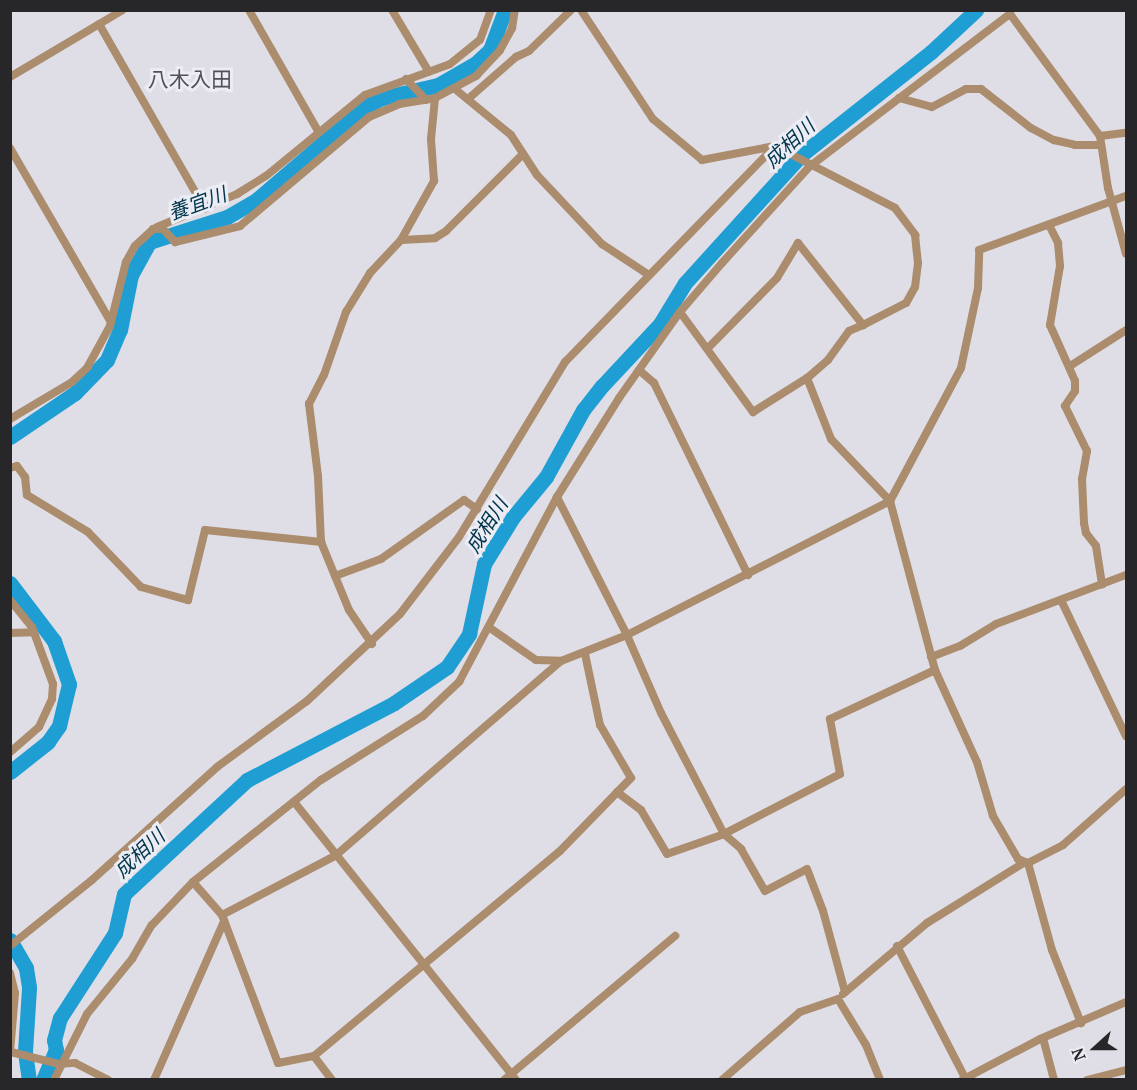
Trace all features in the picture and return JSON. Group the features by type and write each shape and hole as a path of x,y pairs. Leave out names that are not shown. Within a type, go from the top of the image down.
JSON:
{"street":[{"path":"10,77 123,10"},
{"path":"249,10 318,131"},
{"path":"392,10 429,72"},
{"path":"10,419 72,382 87,368 111,322 126,262 135,246 158,229 225,202 266,176 318,131 365,95 429,72 471,50 483,34 491,10"},
{"path":"158,229 175,242 240,226 369,117 399,104 455,89 490,64 512,28 515,10"},
{"path":"468,99 572,10"},
{"path":"581,10 653,119 702,160 778,148 806,165 821,168 848,185 881,198 895,208 915,235 918,263 911,296 906,303 849,332 828,360 807,378 753,412 680,312"},
{"path":"54,1080 59,1064 87,1014 132,959 152,925 193,882 321,780 423,716 459,682 490,628 557,497 639,370 680,312 806,165 1012,12 1099,140 1126,254"},
{"path":"99,24 205,209"},
{"path":"372,644 357,625 321,542 318,476 309,404 324,375 346,312 370,273 401,240 434,181 428,98 406,79"},
{"path":"455,89 511,135 522,154 602,244 649,275"},
{"path":"899,98 932,107 966,89 981,89 1031,128 1054,140 1075,145 1126,133"},
{"path":"10,148 111,322"},
{"path":"10,946 19,941 217,767 306,701 372,644 439,566 477,509 565,362 649,275 778,148"},
{"path":"401,240 435,238 446,231 522,154"},
{"path":"490,628 536,660 561,661 585,654 627,635 890,501 961,368 976,297 980,250 1126,196"},
{"path":"1049,225 1058,243 1060,266 1050,325 1070,366 1075,391 1065,406 1087,451 1082,479 1084,523 1086,533 1096,546 1102,585"},
{"path":"708,348 777,278 798,243 863,325"},
{"path":"1070,366 1126,330"},
{"path":"639,370 654,382 748,574"},
{"path":"807,378 831,439 890,501 935,670 977,762 993,816 1018,859 1027,863"},
{"path":"10,468 17,466 25,477 27,495 88,532 141,587 189,600 205,530 321,542"},
{"path":"557,497 627,635 661,713 724,834 741,849 765,891 807,869 823,911 841,996 866,1045 880,1080"},
{"path":"335,576 381,559 464,500 477,509"},
{"path":"932,657 960,646 996,624 1126,575"},
{"path":"10,600 34,632 49,669 52,699 39,727 10,752"},
{"path":"1061,600 1126,735"},
{"path":"10,633 34,632"},
{"path":"193,882 223,918 278,1063 314,1056 560,851 631,778 600,725 585,654"},
{"path":"154,1080 223,918 335,856 561,661"},
{"path":"617,792 641,810 667,854 724,834 840,774 830,719 935,670"},
{"path":"722,1080 800,1012 841,996 897,946 958,901 1063,844 1126,789"},
{"path":"295,803 335,856 514,1076"},
{"path":"1027,863 1052,950 1081,1023"},
{"path":"504,1080 514,1076 675,936"},
{"path":"897,946 963,1079 1043,1038 1126,1002"},
{"path":"10,973 15,993 11,1052 59,1064 75,1063 108,1080"},
{"path":"1043,1038 1054,1080"},
{"path":"314,1056 332,1080"},
{"path":"1087,1080 1126,1070"}],"waterway":[{"name":"養宜川","path":"10,437 75,393 107,360 120,330 131,275 149,242 227,217 255,201 366,106 382,98 438,85 476,63 490,50 505,10"},
{"name":"成相川","path":"43,1080 56,1050 54,1040 60,1018 115,933 124,894 247,780 394,703 447,667 469,634 484,564 513,517 546,477 583,410 602,386 660,324 685,283 801,155 931,52 976,10"},
{"name":"養宜川","path":"10,583 54,641 69,684 59,726 48,742 10,772"},
{"name":"養宜川","path":"10,940 26,968 29,988 25,1052 29,1080"}],"district":[{"name":"八木入田","path":"190,79"}]}
